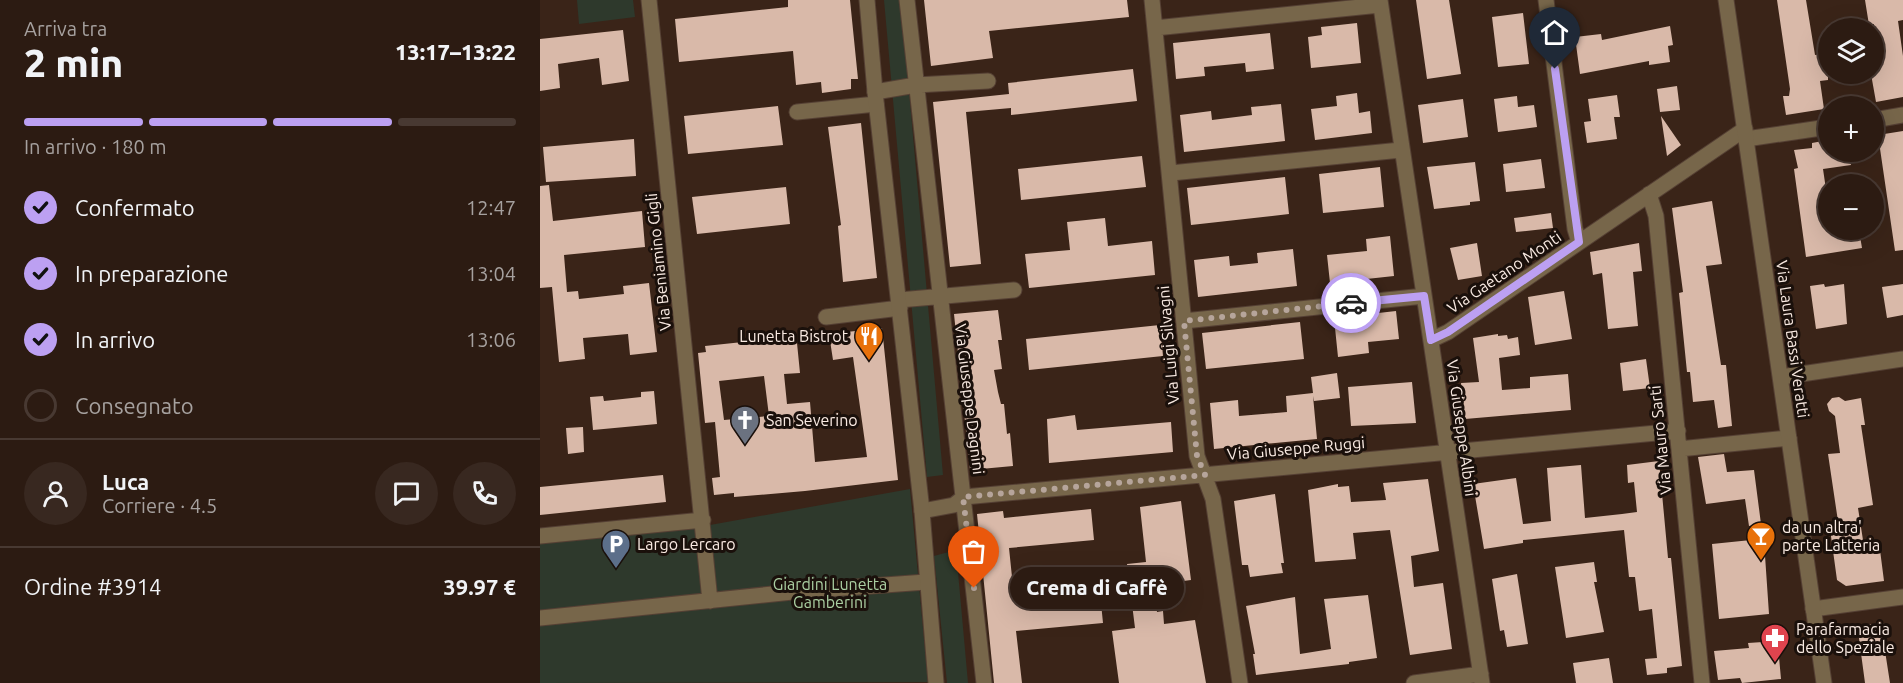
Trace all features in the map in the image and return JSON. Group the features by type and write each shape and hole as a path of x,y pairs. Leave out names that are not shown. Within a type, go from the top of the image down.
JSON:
{"street":[{"name":"Via Beniamino Gigli","path":"649,0 710,601"},
{"path":"867,0 922,511 936,683"},
{"name":"Via Giuseppe Dagnini","path":"907,0 984,683"},
{"name":"Via Luigi Silvagni","path":"1152,0 1171,173 1197,456 1213,500 1240,683"},
{"path":"1546,0 1579,242"},
{"name":"Via Laura Bassi Veratti","path":"1726,0 1824,683"},
{"path":"1155,28 1380,2"},
{"name":"Via Giuseppe Albini","path":"1380,2 1481,678"},
{"path":"797,112 876,98 916,85 988,81"},
{"path":"1884,118 1903,115"},
{"path":"1746,134 1818,128"},
{"name":"Via Gaetano Monti","path":"1431,340 1448,332 1649,194 1746,134"},
{"path":"1171,173 1401,150"},
{"name":"Via Mauro Sarti","path":"1649,194 1656,216 1702,683"},
{"path":"826,317 939,298 1014,290"},
{"path":"1184,321 1424,296"},
{"path":"1781,377 1903,359"},
{"name":"Via Giuseppe Ruggi","path":"922,511 954,505 963,497 1677,431"},
{"path":"1679,449 1789,438"},
{"path":"540,536 703,520"},
{"path":"540,618 926,582"},
{"path":"1813,609 1903,597"},
{"path":"1414,683 1481,678"}],"green space":[{"path":"577,0 633,0 635,17 579,24"},
{"path":"884,0 901,0 943,475 927,477"},
{"name":"Giardini Lunetta Gamberini","path":"910,489 928,682 540,683 540,542 710,525"},
{"path":"956,550 968,683 947,683 934,556"}],"building":[{"path":"788,0 850,0 858,79 851,79 851,89 822,93 821,82 796,85 793,51 679,62 675,19 788,7"},
{"path":"924,0 1127,0 1129,17 989,31 993,58 931,66"},
{"path":"1416,0 1449,0 1461,74 1427,79"},
{"path":"1777,0 1806,0 1815,55 1818,55 1818,84 1820,84 1822,96 1818,96 1818,110 1786,115 1783,96 1789,96 1790,89"},
{"path":"1865,0 1903,0 1903,20 1898,21 1903,56 1903,97 1884,101 1884,96 1875,96 1873,84 1884,84 1884,18 1868,18"},
{"path":"1523,13 1529,64 1498,67 1492,17"},
{"path":"1357,23 1361,63 1311,68 1308,37 1322,35 1321,27"},
{"path":"1670,26 1673,45 1668,46 1670,62 1649,65 1649,61 1580,74 1575,37 1601,34 1602,40"},
{"path":"623,30 629,81 602,85 599,58 558,64 560,88 540,91 540,39"},
{"path":"1270,33 1274,69 1246,72 1245,63 1204,67 1205,76 1176,79 1173,43"},
{"path":"1133,69 1137,101 1011,115 1011,108 966,112 981,264 950,267 933,102 1009,94 1008,83"},
{"path":"1677,86 1680,110 1660,112 1657,89"},
{"path":"1357,93 1359,113 1370,111 1372,133 1315,140 1311,109 1337,106 1336,96"},
{"path":"1617,95 1620,117 1614,117 1617,139 1587,143 1584,122 1591,121 1588,99"},
{"path":"1517,96 1518,107 1534,105 1537,127 1498,132 1494,99"},
{"path":"1463,99 1468,137 1423,143 1418,105"},
{"path":"1281,104 1285,141 1184,152 1180,115 1211,111 1212,120 1252,115 1251,107"},
{"path":"778,106 783,145 688,154 684,116"},
{"path":"1661,116 1681,145 1667,156"},
{"path":"861,123 877,278 843,282 838,226 841,225 828,127"},
{"path":"1903,131 1903,250 1895,251 1882,162 1884,162 1884,134"},
{"path":"634,139 636,176 546,182 543,147"},
{"path":"1818,142 1818,162 1850,162 1851,165 1823,169 1824,174 1818,174 1818,240 1861,240 1862,248 1806,257 1794,169 1798,168 1794,150 1812,148 1812,143"},
{"path":"1142,156 1146,187 1021,200 1018,169"},
{"path":"1541,159 1545,188 1506,192 1503,164"},
{"path":"1475,162 1480,201 1470,202 1470,205 1434,209 1427,167"},
{"path":"1380,167 1384,207 1323,213 1319,174"},
{"path":"1285,177 1289,214 1191,225 1187,188"},
{"path":"549,185 553,221 642,211 645,247 564,255 567,292 578,291 579,299 624,294 623,286 649,283 657,352 630,355 628,334 583,338 585,359 559,362 552,287 540,288 540,186"},
{"path":"786,187 790,224 697,234 692,197"},
{"path":"1712,201 1722,264 1706,266 1721,365 1726,365 1732,426 1718,428 1714,400 1693,402 1690,372 1687,372 1679,293 1683,292 1672,208"},
{"path":"1551,213 1553,228 1516,232 1514,218"},
{"path":"1105,218 1108,246 1152,241 1155,275 1029,288 1025,254 1070,250 1067,222"},
{"path":"1390,236 1394,276 1330,283 1327,255 1367,251 1366,239"},
{"path":"1477,243 1482,276 1458,280 1450,248"},
{"path":"1639,243 1642,271 1633,272 1638,326 1608,329 1602,273 1593,275 1590,252"},
{"path":"1293,249 1297,286 1198,297 1194,260 1229,256 1230,266 1258,263 1257,253"},
{"path":"1824,284 1825,287 1844,284 1847,324 1816,329 1810,286"},
{"path":"1903,284 1903,315 1887,318 1882,287"},
{"path":"1564,291 1572,339 1535,345 1528,297"},
{"path":"998,310 1002,340 998,340 1002,369 994,370 1001,404 1004,404 1007,434 1010,433 1013,466 970,470 954,314"},
{"path":"1396,311 1399,339 1368,342 1369,353 1338,357 1334,318"},
{"path":"1300,322 1304,359 1206,369 1202,333"},
{"path":"1160,325 1163,356 1029,370 1026,339"},
{"path":"882,328 898,480 734,497 734,493 714,495 712,478 720,477 715,422 705,423 698,353 706,352 705,346 791,337 791,344 797,343 800,373 784,374 787,404 810,402 815,462 867,457 853,357 833,360 829,334","holes":["764,376 769,416 724,420 719,381"]},
{"path":"1498,334 1498,336 1507,335 1508,339 1518,337 1520,355 1499,358 1502,390 1530,388 1530,377 1568,374 1571,410 1465,419 1461,383 1479,382 1473,338"},
{"path":"1646,359 1650,388 1623,391 1620,363"},
{"path":"1337,373 1340,398 1314,401 1313,396 1317,439 1214,449 1210,403 1238,400 1239,416 1287,412 1286,396 1313,393 1311,377"},
{"path":"1412,382 1416,423 1351,426 1348,387"},
{"path":"654,391 657,424 593,430 590,397 603,396 604,401 641,397 641,392"},
{"path":"1839,397 1845,401 1861,398 1865,425 1861,425 1873,505 1858,508 1865,553 1880,550 1884,581 1846,586 1837,580 1830,529 1839,528 1828,454 1840,453 1835,416 1829,411 1827,404 1832,398"},
{"path":"1075,415 1077,430 1171,422 1173,452 1049,463 1047,419"},
{"path":"583,427 584,452 568,454 566,428"},
{"path":"1724,454 1727,472 1754,470 1761,524 1749,526 1745,499 1706,504 1698,457"},
{"path":"1659,461 1668,558 1671,558 1682,666 1667,668 1667,673 1647,675 1645,659 1657,658 1652,609 1639,611 1635,577 1629,577 1624,530 1523,540 1523,543 1484,549 1473,484 1516,478 1523,524 1551,521 1547,468 1581,465 1585,518 1622,514 1637,512 1634,482 1628,483 1627,465"},
{"path":"663,475 666,502 540,515 540,487"},
{"path":"1428,479 1439,551 1411,556 1414,587 1443,583 1452,649 1410,655 1390,530 1353,533 1356,559 1315,562 1308,490 1338,484 1338,487 1349,486 1351,502 1386,500 1383,483"},
{"path":"1275,494 1284,563 1281,563 1283,573 1250,577 1248,565 1242,565 1234,501"},
{"path":"1181,501 1191,580 1154,585 1157,612 1163,611 1164,624 1195,620 1206,683 1119,683 1112,631 1135,628 1127,564 1146,562 1140,507"},
{"path":"1091,509 1094,540 1009,548 1012,577 1078,572 1079,595 1100,593 1103,623 1016,631 1022,683 994,683 977,514 1003,511 1004,518"},
{"path":"1751,540 1751,543 1764,541 1769,614 1719,619 1712,544"},
{"path":"1594,562 1597,582 1594,582 1604,632 1566,638 1555,567"},
{"path":"1517,574 1528,644 1507,647 1504,630 1500,631 1492,579"},
{"path":"1368,595 1377,658 1349,662 1349,664 1256,675 1253,654 1255,654 1246,606 1295,597 1300,654 1331,649 1324,599"},
{"path":"1886,624 1887,637 1883,638 1890,683 1865,683 1858,631 1864,630 1864,625"},
{"path":"1777,635 1781,679 1742,683 1740,678 1718,680 1714,651 1749,648 1748,643 1763,642 1763,637"},
{"path":"1609,658 1613,683 1576,683 1573,663"}],"way so far":[{"path":"974,588 963,497 1205,475 1197,456 1184,321 1351,303"}],"place":[{"name":"Lunetta Bistrot","path":"869,362"},
{"name":"San Severino","path":"745,446"},
{"name":"da un altra' parte Latteria","path":"1761,562"},
{"name":"Largo Lercaro","path":"616,570"},
{"name":"Crema di Caffè","path":"974,588"},
{"name":"Parafarmacia dello Speziale","path":"1775,664"}],"route":[{"path":"1351,303 1424,296 1431,340 1448,332 1579,242 1575,229 1555,69"}]}
